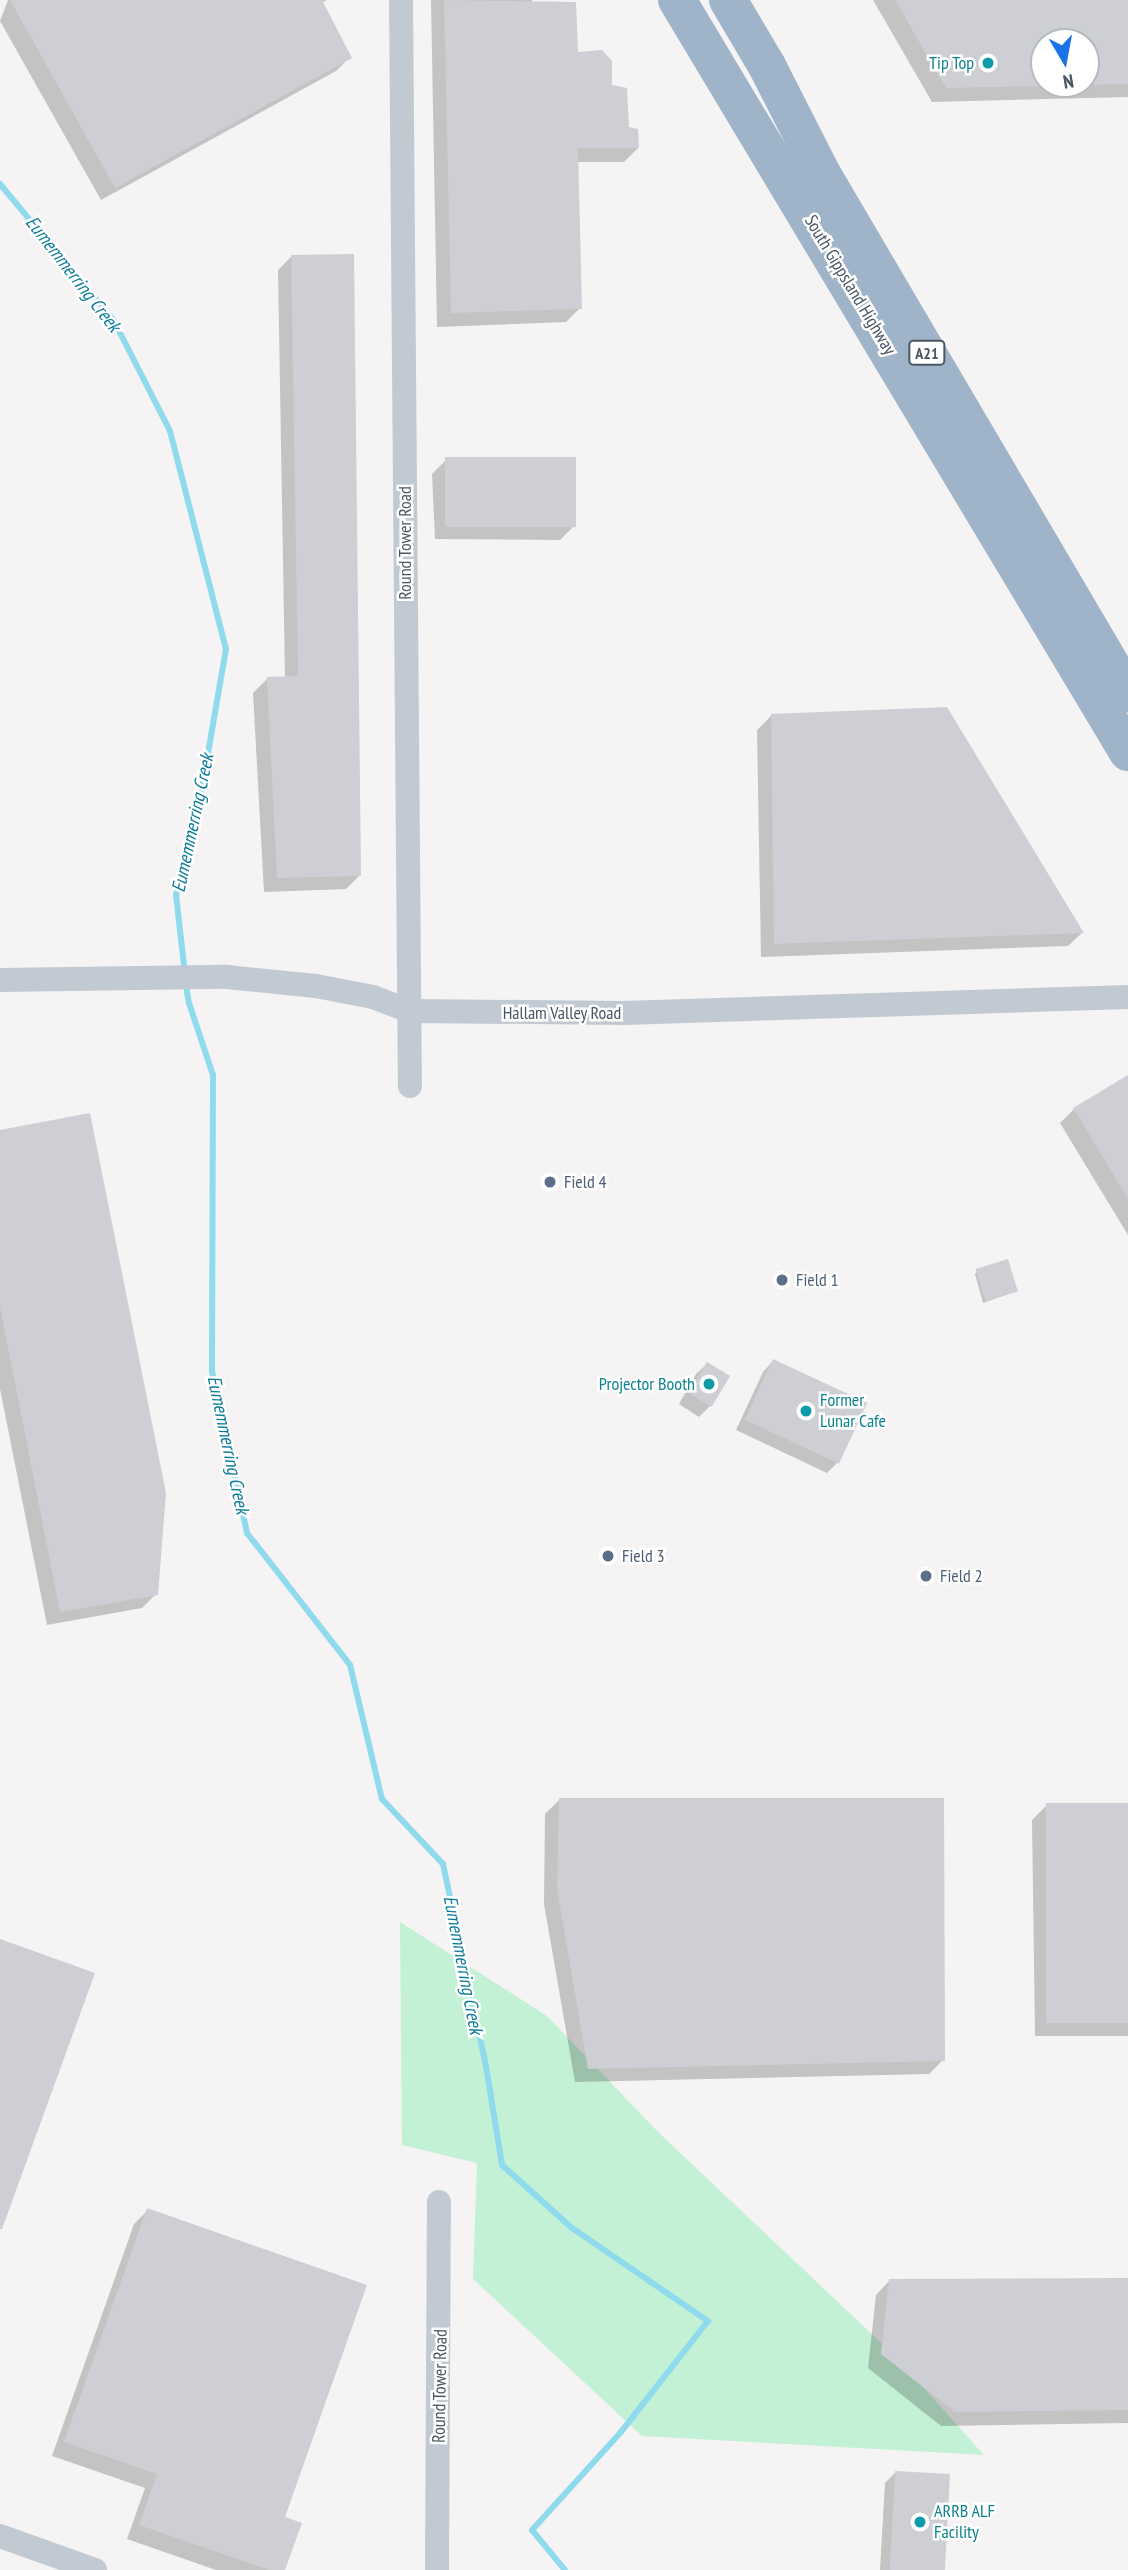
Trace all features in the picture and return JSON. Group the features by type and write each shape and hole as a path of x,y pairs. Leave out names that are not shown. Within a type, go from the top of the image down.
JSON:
{"highway":[{"name":"South Gippsland Highway","path":"677,0 769,157 863,274"},
{"name":"South Gippsland Highway","path":"728,0 767,66 802,136 863,274 962,445 1108,679 1128,752"},
{"path":"769,157 802,136"}],"street":[{"name":"Round Tower Road","path":"401,0 410,1086"},
{"name":"Hallam Valley Road","path":"0,980 150,975 227,977 328,988 373,997 409,1012 624,1013 1128,997"},
{"name":"Round Tower Road","path":"438,2570 439,2202"},
{"path":"0,2536 95,2570"}],"green space":[{"path":"400,1922 547,2016 658,2132 895,2356 984,2455 642,2436 473,2279 477,2163 402,2145"}],"building":[{"path":"10,0 322,0 352,58 115,188"},
{"path":"444,0 576,2 578,52 602,50 612,61 612,85 627,88 629,127 638,129 639,148 578,148 582,309 451,313"},
{"name":"Tip Top","path":"895,0 1128,0 1128,84 1100,85 1100,28 1030,28 1030,86 946,88"},
{"path":"354,254 361,876 277,878 267,677 298,676 291,255"},
{"path":"445,457 576,457 576,527 445,527"},
{"path":"947,707 1084,933 774,944 771,714"},
{"path":"1128,1075 1128,1199 1073,1108"},
{"path":"90,1113 166,1493 158,1595 60,1612 0,1307 0,1130"},
{"path":"1008,1259 1018,1292 985,1301 975,1269"},
{"name":"Former Lunar Cafe","path":"773,1359 867,1403 839,1464 745,1420"},
{"name":"Projector Booth","path":"707,1362 730,1376 712,1407 688,1393"},
{"path":"559,1798 944,1798 945,2061 588,2069 557,1889"},
{"path":"1046,1803 1128,1803 1128,2023 1046,2023"},
{"path":"0,1939 95,1973 2,2229 0,2229"},
{"path":"147,2208 367,2285 285,2517 302,2523 285,2570 269,2570 139,2525 157,2474 64,2442"},
{"path":"1128,2278 1128,2410 955,2412 881,2354 889,2279"},
{"name":"ARRB ALF Facility","path":"895,2471 950,2474 945,2570 890,2570"}],"waterway":[{"name":"Eumemmerring Creek","path":"0,184 114,321 170,431 226,649 200,799 176,895 185,974"},
{"name":"Eumemmerring Creek","path":"186,985 189,1003 213,1075 212,1371 247,1533 350,1665 382,1799 443,1864 486,2066 502,2165 572,2228 708,2321 621,2432 532,2530 565,2570"}],"place":[{"name":"Tip Top","path":"988,63"},
{"name":"Field 4","path":"550,1182"},
{"name":"Field 1","path":"782,1280"},
{"name":"Projector Booth","path":"709,1384"},
{"name":"Former Lunar Cafe","path":"806,1411"},
{"name":"Field 3","path":"608,1556"},
{"name":"Field 2","path":"926,1576"},
{"name":"ARRB ALF Facility","path":"920,2522"}]}
